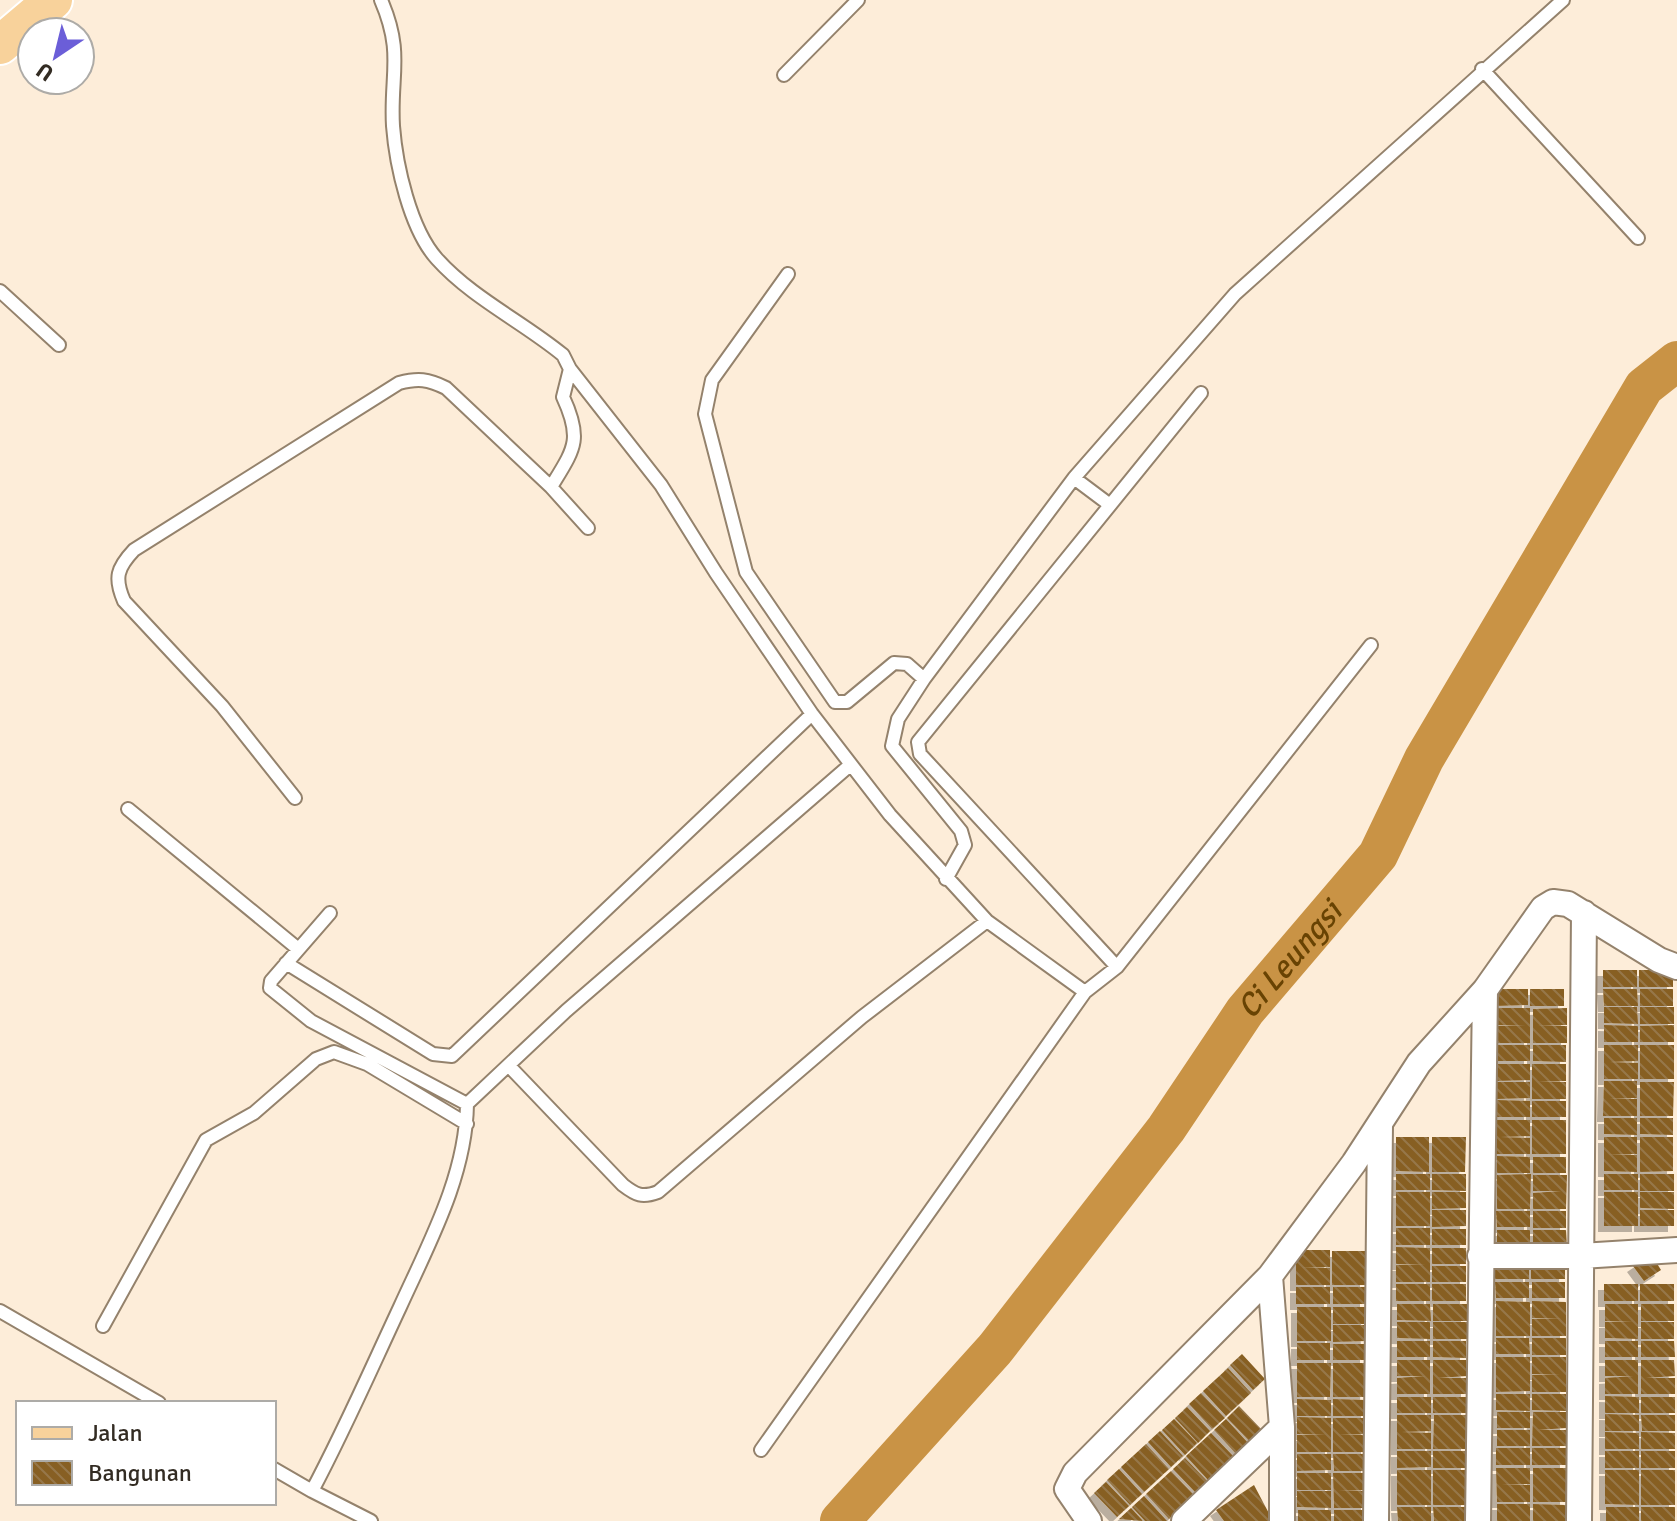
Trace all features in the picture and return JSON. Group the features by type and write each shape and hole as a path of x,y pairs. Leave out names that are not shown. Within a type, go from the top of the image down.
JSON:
{"main road":[{"path":"0,45 53,0"}],"street":[{"path":"1089,1521 1067,1489 1075,1473 1270,1276 1380,1125 1419,1063 1485,990 1543,908 1553,902 1561,902 1677,967"},
{"path":"1579,1521 1584,913"},
{"path":"1478,1521 1485,990"},
{"path":"1376,1521 1380,1125"},
{"path":"1480,1256 1581,1256 1677,1250"},
{"path":"1270,1276 1282,1427 1282,1521"},
{"path":"1184,1521 1282,1427"}],"lane":[{"path":"381,0 390,21 396,56 393,125 403,185 434,256 449,271 563,355 570,369 661,485 716,573 849,766 946,879 987,921 1085,992"},
{"path":"784,75 858,0"},
{"path":"946,879 965,845 961,831 892,746 898,719 924,679 1074,478 1235,294 1482,69 1563,0"},
{"path":"1482,69 1638,238"},
{"path":"788,274 712,380 705,400 705,414 746,572 835,702 847,702 894,663 907,664 924,679"},
{"path":"0,291 59,345"},
{"path":"551,487 576,439 574,420 563,397 570,369"},
{"path":"295,798 222,706 124,601 116,582 120,565 147,541 399,383 413,380 428,379 446,388 551,487 588,528"},
{"path":"1117,967 920,754 918,742 1201,393"},
{"path":"1074,478 1110,505"},
{"path":"761,1450 1085,992 1117,967 1371,645"},
{"path":"286,963 433,1054 452,1056 812,714"},
{"path":"312,1491 339,1442 447,1203 467,1124 467,1104 566,1011 849,766"},
{"path":"128,809 297,948"},
{"path":"330,913 297,948 271,981 270,988 311,1021 467,1104"},
{"path":"509,1066 623,1185 636,1195 645,1196 658,1192 862,1017 987,921"},
{"path":"103,1326 206,1140 254,1113 316,1059 334,1052 367,1064 467,1124"},
{"path":"0,1311 156,1401"},
{"path":"276,1470 371,1521"}],"building":[{"path":"1603,970 1637,970 1637,987 1603,987"},
{"path":"1639,970 1673,970 1673,987 1639,987"},
{"path":"1494,989 1528,989 1528,1005 1494,1006"},
{"path":"1530,989 1564,989 1564,1006 1530,1006"},
{"path":"1603,989 1637,989 1638,1006 1604,1006"},
{"path":"1640,989 1673,989 1673,1006 1640,1006"},
{"path":"1604,1007 1637,1007 1638,1024 1604,1023"},
{"path":"1640,1007 1674,1007 1674,1024 1640,1024"},
{"path":"1497,1008 1530,1008 1530,1043 1497,1043 1497,1026 1525,1025 1497,1025"},
{"path":"1567,1008 1567,1025 1538,1026 1567,1026 1567,1043 1533,1043 1533,1009"},
{"path":"1604,1025 1638,1026 1638,1042 1604,1042"},
{"path":"1674,1025 1674,1042 1640,1042 1640,1026"},
{"path":"1497,1045 1530,1045 1530,1061 1497,1061"},
{"path":"1533,1045 1566,1045 1566,1062 1533,1061"},
{"path":"1604,1045 1638,1045 1638,1061 1610,1062 1638,1063 1638,1079 1604,1079"},
{"path":"1640,1045 1674,1045 1674,1079 1640,1079"},
{"path":"1496,1064 1530,1064 1530,1080 1496,1081"},
{"path":"1532,1064 1566,1064 1566,1081 1538,1082 1566,1082 1566,1099 1532,1099"},
{"path":"1604,1081 1637,1081 1637,1098 1609,1099 1637,1099 1637,1116 1603,1116"},
{"path":"1496,1082 1530,1082 1530,1098 1496,1099"},
{"path":"1640,1082 1674,1082 1673,1116 1640,1116"},
{"path":"1496,1100 1530,1101 1530,1117 1496,1117"},
{"path":"1532,1101 1566,1101 1566,1117 1532,1117"},
{"path":"1604,1118 1637,1118 1637,1135 1604,1134"},
{"path":"1640,1118 1673,1118 1673,1135 1640,1134"},
{"path":"1496,1120 1530,1120 1530,1136 1501,1137 1530,1138 1530,1154 1496,1154"},
{"path":"1532,1120 1566,1120 1566,1154 1532,1154"},
{"path":"1396,1137 1429,1137 1429,1172 1396,1171"},
{"path":"1432,1137 1466,1137 1465,1172 1432,1172"},
{"path":"1604,1137 1637,1137 1637,1154 1609,1155 1637,1155 1637,1172 1604,1171"},
{"path":"1640,1137 1673,1137 1673,1171 1640,1172"},
{"path":"1497,1156 1530,1157 1530,1173 1497,1173"},
{"path":"1533,1157 1566,1157 1566,1173 1533,1173"},
{"path":"1396,1174 1430,1174 1430,1190 1396,1190"},
{"path":"1432,1174 1466,1174 1466,1191 1432,1190"},
{"path":"1531,1174 1530,1209 1497,1209 1497,1175"},
{"path":"1604,1174 1638,1174 1638,1190 1604,1190"},
{"path":"1640,1174 1674,1174 1674,1191 1640,1191"},
{"path":"1533,1175 1567,1175 1566,1209 1533,1209 1533,1193 1561,1191 1533,1191"},
{"path":"1396,1192 1430,1192 1430,1226 1396,1226"},
{"path":"1432,1192 1466,1192 1466,1208 1432,1209"},
{"path":"1604,1192 1638,1192 1638,1226 1604,1226"},
{"path":"1640,1192 1674,1192 1674,1209 1640,1208"},
{"path":"1432,1210 1466,1210 1466,1226 1432,1227"},
{"path":"1640,1210 1674,1210 1674,1226 1640,1226"},
{"path":"1496,1211 1530,1211 1530,1227 1497,1227"},
{"path":"1533,1211 1566,1211 1566,1228 1533,1228"},
{"path":"1396,1228 1430,1228 1430,1245 1396,1245"},
{"path":"1432,1229 1466,1229 1466,1245 1432,1245"},
{"path":"1497,1230 1530,1230 1530,1247 1497,1247"},
{"path":"1533,1230 1566,1230 1567,1247 1533,1247"},
{"path":"1396,1247 1430,1248 1430,1282 1396,1282 1396,1265 1425,1264 1396,1264"},
{"path":"1432,1248 1466,1248 1466,1264 1432,1264"},
{"path":"1296,1250 1330,1250 1330,1267 1302,1268 1330,1268 1330,1285 1296,1285"},
{"path":"1332,1251 1366,1251 1366,1285 1332,1285"},
{"path":"1651,1254 1661,1270 1644,1281 1633,1266"},
{"path":"1529,1262 1529,1279 1495,1279 1495,1263"},
{"path":"1531,1263 1565,1263 1565,1279 1531,1279"},
{"path":"1432,1266 1466,1266 1466,1282 1432,1282"},
{"path":"1495,1282 1529,1282 1529,1298 1496,1298"},
{"path":"1532,1282 1565,1282 1565,1298 1532,1298"},
{"path":"1396,1284 1430,1284 1430,1301 1396,1301"},
{"path":"1432,1284 1466,1284 1466,1301 1432,1301"},
{"path":"1604,1284 1638,1284 1638,1301 1604,1301"},
{"path":"1640,1284 1674,1284 1674,1301 1640,1301"},
{"path":"1296,1287 1330,1287 1330,1304 1296,1304"},
{"path":"1333,1287 1366,1287 1366,1304 1333,1304"},
{"path":"1496,1301 1530,1302 1530,1336 1496,1336"},
{"path":"1532,1301 1566,1302 1566,1336 1532,1336 1532,1319 1561,1318 1532,1318"},
{"path":"1397,1304 1430,1304 1431,1321 1397,1320"},
{"path":"1433,1304 1467,1304 1467,1321 1433,1321"},
{"path":"1605,1304 1638,1304 1638,1339 1605,1338 1605,1322 1633,1321 1605,1321"},
{"path":"1641,1304 1674,1304 1674,1321 1641,1321"},
{"path":"1297,1307 1331,1307 1331,1341 1297,1341"},
{"path":"1333,1307 1367,1307 1367,1324 1333,1324"},
{"path":"1397,1322 1430,1322 1430,1339 1397,1338"},
{"path":"1433,1322 1467,1322 1467,1339 1433,1339"},
{"path":"1641,1322 1674,1322 1674,1339 1641,1339"},
{"path":"1333,1325 1366,1325 1367,1341 1333,1342"},
{"path":"1496,1338 1529,1338 1530,1354 1496,1354"},
{"path":"1532,1338 1566,1338 1566,1355 1532,1355"},
{"path":"1397,1341 1430,1341 1430,1357 1397,1357"},
{"path":"1433,1341 1466,1341 1466,1358 1433,1357"},
{"path":"1605,1341 1638,1341 1638,1357 1605,1357"},
{"path":"1641,1341 1674,1341 1675,1357 1641,1357"},
{"path":"1297,1343 1330,1343 1330,1360 1297,1360"},
{"path":"1333,1344 1366,1344 1366,1360 1333,1360"},
{"path":"1242,1354 1265,1379 1253,1390 1230,1365"},
{"path":"1496,1357 1530,1357 1530,1391 1496,1392"},
{"path":"1532,1357 1566,1357 1566,1392 1532,1392 1532,1375 1560,1374 1532,1374"},
{"path":"1397,1360 1430,1360 1430,1394 1397,1394 1397,1378 1425,1376 1397,1376"},
{"path":"1433,1360 1466,1360 1467,1376 1438,1378 1467,1378 1467,1394 1433,1394"},
{"path":"1605,1360 1638,1360 1638,1394 1605,1394 1605,1378 1633,1376 1605,1376"},
{"path":"1641,1360 1674,1360 1675,1376 1646,1378 1675,1378 1675,1394 1641,1394"},
{"path":"1297,1363 1331,1363 1330,1397 1297,1397"},
{"path":"1333,1363 1367,1363 1366,1397 1333,1397"},
{"path":"1228,1368 1251,1393 1226,1416 1203,1391"},
{"path":"1201,1393 1225,1418 1212,1429 1189,1404"},
{"path":"1496,1394 1530,1394 1530,1411 1496,1410"},
{"path":"1532,1394 1566,1394 1566,1411 1532,1410"},
{"path":"1605,1396 1639,1397 1639,1413 1605,1413"},
{"path":"1397,1397 1431,1397 1431,1413 1397,1413"},
{"path":"1433,1397 1467,1397 1467,1413 1433,1413"},
{"path":"1641,1397 1675,1397 1675,1413 1641,1413"},
{"path":"1297,1399 1331,1400 1331,1416 1297,1416"},
{"path":"1333,1399 1367,1400 1367,1416 1333,1416"},
{"path":"1239,1406 1263,1431 1250,1442 1227,1418"},
{"path":"1187,1407 1210,1431 1198,1443 1175,1418"},
{"path":"1497,1412 1530,1412 1530,1428 1497,1428"},
{"path":"1533,1412 1566,1412 1566,1428 1538,1430 1566,1430 1566,1446 1532,1446"},
{"path":"1605,1414 1639,1415 1639,1431 1605,1431"},
{"path":"1397,1415 1431,1415 1431,1431 1402,1432 1431,1433 1431,1449 1397,1449"},
{"path":"1434,1415 1467,1415 1467,1449 1433,1449"},
{"path":"1641,1415 1675,1415 1675,1431 1642,1431"},
{"path":"1297,1417 1331,1418 1331,1452 1297,1452 1297,1435 1326,1434 1297,1434"},
{"path":"1333,1418 1367,1418 1367,1434 1339,1435 1367,1435 1367,1452 1333,1452"},
{"path":"1174,1419 1197,1443 1185,1455 1162,1430"},
{"path":"1226,1419 1249,1444 1237,1455 1214,1430"},
{"path":"1497,1430 1530,1430 1530,1446 1497,1446"},
{"path":"1160,1431 1183,1456 1171,1467 1148,1442"},
{"path":"1605,1432 1639,1433 1639,1449 1605,1449"},
{"path":"1641,1432 1675,1433 1675,1449 1641,1449"},
{"path":"1211,1433 1235,1458 1209,1481 1186,1456"},
{"path":"1146,1444 1169,1469 1144,1492 1121,1467"},
{"path":"1496,1448 1530,1448 1530,1465 1496,1465"},
{"path":"1532,1448 1566,1448 1566,1465 1532,1465"},
{"path":"1397,1451 1431,1451 1431,1467 1397,1468"},
{"path":"1433,1451 1467,1451 1467,1468 1433,1468"},
{"path":"1605,1451 1639,1451 1639,1468 1605,1468"},
{"path":"1641,1451 1675,1451 1675,1468 1641,1468"},
{"path":"1297,1454 1331,1454 1331,1470 1297,1471"},
{"path":"1333,1454 1367,1454 1367,1471 1334,1471"},
{"path":"1185,1458 1208,1482 1196,1493 1173,1469"},
{"path":"1496,1468 1530,1468 1530,1484 1502,1485 1530,1485 1530,1502 1497,1502"},
{"path":"1533,1468 1566,1468 1566,1502 1533,1502"},
{"path":"1119,1469 1142,1494 1130,1505 1107,1480"},
{"path":"1397,1470 1431,1470 1431,1505 1397,1505"},
{"path":"1433,1470 1467,1470 1467,1505 1433,1505"},
{"path":"1605,1470 1639,1470 1639,1505 1605,1504"},
{"path":"1641,1470 1675,1470 1675,1505 1641,1505"},
{"path":"1171,1471 1194,1495 1169,1519 1146,1494"},
{"path":"1297,1473 1331,1473 1331,1490 1297,1490"},
{"path":"1333,1473 1367,1473 1367,1490 1339,1491 1367,1491 1367,1508 1334,1508"},
{"path":"1106,1482 1129,1506 1117,1517 1094,1493"},
{"path":"1254,1485 1273,1521 1224,1521 1216,1510"},
{"path":"1297,1491 1331,1491 1331,1508 1297,1507"},
{"path":"1144,1496 1167,1521 1145,1521 1132,1507"},
{"path":"1497,1504 1530,1504 1530,1521 1497,1521"},
{"path":"1533,1504 1566,1505 1567,1521 1533,1521"},
{"path":"1397,1507 1431,1507 1431,1521 1398,1521"},
{"path":"1433,1507 1467,1507 1467,1521 1434,1521"},
{"path":"1606,1507 1639,1507 1639,1521 1606,1521"},
{"path":"1641,1507 1675,1507 1675,1521 1641,1521"},
{"path":"1131,1508 1143,1521 1119,1519"},
{"path":"1298,1510 1331,1510 1331,1521 1298,1521"},
{"path":"1334,1510 1367,1510 1367,1521 1334,1521"}],"waterway":[{"name":"Ci Leungsi","path":"840,1521 995,1349 1166,1129 1245,1011 1378,855 1424,759 1644,387 1677,361"}]}
